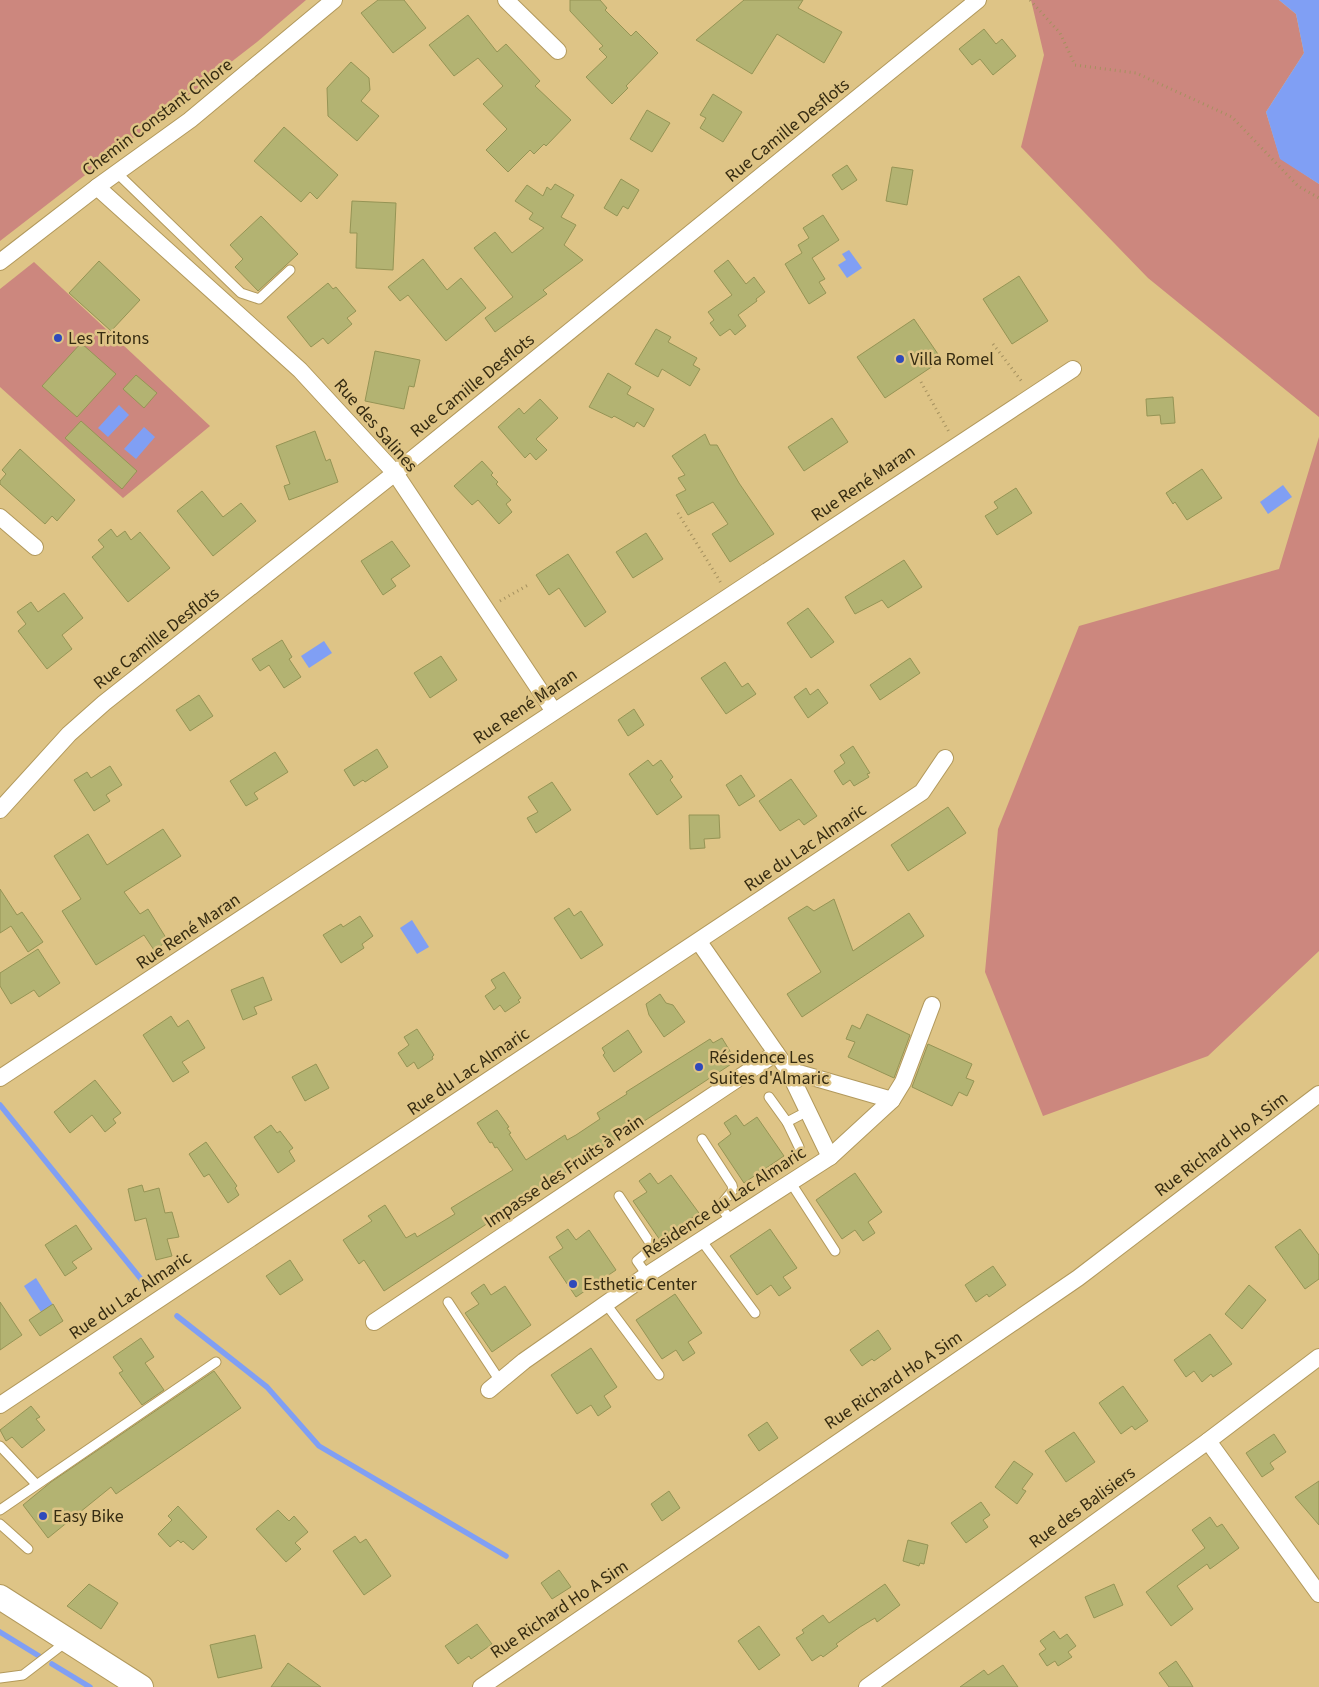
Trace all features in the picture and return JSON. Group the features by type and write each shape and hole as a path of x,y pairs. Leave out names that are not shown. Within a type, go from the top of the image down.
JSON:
{"main road":[{"path":"0,1598 141,1687"}],"street":[{"name":"Chemin Constant Chlore","path":"0,262 117,172 190,120 334,0"},
{"path":"506,0 558,51"},
{"name":"Rue Camille Desflots","path":"0,810 69,734 104,704 395,473 978,0"},
{"name":"Rue des Salines","path":"97,187 300,370 395,473 554,710"},
{"name":"Rue René Maran","path":"2,1072 108,1008 554,710 1073,369"},
{"path":"0,517 35,547"},
{"name":"Rue du Lac Almaric","path":"0,1405 922,792 945,758"},
{"path":"699,942 788,1070 830,1157"},
{"name":"Résidence du Lac Almaric","path":"495,1385 524,1361 648,1275 830,1157 892,1100 903,1082 932,1006"},
{"name":"Impasse des Fruits à Pain","path":"374,1322 776,1053"},
{"path":"788,1070 892,1100"},
{"name":"Rue Richard Ho A Sim","path":"481,1687 1078,1278 1319,1094"},
{"name":"Rue des Balisiers","path":"867,1687 1208,1441 1319,1357"},
{"path":"1208,1441 1319,1594"}],"lane":[{"path":"117,172 241,293 259,299 290,270"},
{"path":"769,1097 787,1122 799,1147"},
{"path":"787,1122 808,1110"},
{"path":"702,1140 732,1185 733,1190 720,1206 731,1221"},
{"path":"790,1183 835,1251"},
{"path":"619,1196 652,1246 637,1261 648,1275"},
{"path":"701,1240 755,1312"},
{"path":"448,1302 495,1385"},
{"path":"606,1304 659,1375"},
{"path":"0,1510 216,1362"},
{"path":"0,1446 36,1484"},
{"path":"0,1524 28,1549"},
{"path":"0,1678 23,1675 69,1641"}],"path":[{"path":"1030,0 1060,33 1075,64 1136,73 1232,117 1298,186 1319,198"},
{"path":"993,344 1033,396"},
{"path":"921,382 956,445"},
{"path":"678,513 730,596"},
{"path":"487,609 528,585"}],"shaded area":[{"path":"0,0 306,0 257,42 0,241"},
{"path":"1031,0 1279,0 1296,14 1304,53 1266,112 1280,158 1319,184 1319,417 1148,278 1021,147 1044,55"},
{"name":"Les Tritons","path":"34,262 210,426 123,498 0,387 0,289"},
{"path":"1319,437 1319,951 1208,1056 1043,1116 985,972 998,829 1079,626 1279,569"}],"water":[{"path":"1279,0 1319,0 1319,184 1280,159 1266,112 1304,53 1296,14"},
{"path":"849,250 862,268 847,278 838,265 846,260 842,254"},
{"path":"119,405 129,415 108,437 98,428"},
{"path":"144,427 155,437 136,459 124,449"},
{"path":"1283,485 1292,497 1268,514 1260,502"},
{"path":"324,641 332,653 309,668 301,656"},
{"path":"412,920 429,947 417,954 400,928"},
{"path":"36,1278 53,1305 41,1312 24,1286"}],"building":[{"path":"378,0 404,0 426,28 393,53 361,13"},
{"path":"570,0 600,0 607,8 605,10 631,36 636,31 658,53 626,86 628,88 612,104 586,77 607,57 599,49 603,46 570,11"},
{"path":"744,0 803,0 798,8 842,32 824,63 777,34 752,74 696,40"},
{"path":"468,15 497,52 506,44 540,81 535,86 571,120 546,146 544,144 534,154 530,150 508,172 486,150 507,129 483,104 503,86 478,58 454,76 429,45"},
{"path":"984,29 996,44 1002,39 1016,56 993,75 980,59 972,65 959,49"},
{"path":"351,62 369,78 370,90 361,101 379,116 357,141 328,116 327,88"},
{"path":"713,94 742,112 723,142 700,128 706,118 700,115"},
{"path":"647,110 670,123 652,152 630,139"},
{"path":"284,127 338,175 317,199 310,192 301,202 254,161"},
{"path":"847,165 857,180 842,190 832,175"},
{"path":"892,167 913,170 907,205 886,201"},
{"path":"621,179 639,190 628,209 623,206 617,216 604,208"},
{"path":"555,184 574,195 561,217 576,225 564,245 583,260 543,290 547,294 495,332 485,318 513,297 474,248 495,232 512,253 544,228 529,219 533,213 515,201 527,185 543,196 547,187 551,190"},
{"path":"352,201 396,203 393,270 356,268 357,233 350,233"},
{"path":"823,215 839,240 812,258 825,279 819,282 826,293 809,304 785,264 802,253 798,245 809,238 803,228"},
{"path":"261,216 298,254 258,291 235,267 243,259 230,245"},
{"path":"423,259 447,290 461,278 486,308 446,341 408,295 400,301 388,287"},
{"path":"728,260 746,284 754,277 765,292 756,299 757,301 738,315 746,326 735,335 730,329 720,336 710,323 714,320 708,312 732,295 714,271"},
{"path":"99,261 140,300 111,331 69,293"},
{"path":"1019,276 1048,321 1012,344 983,299"},
{"path":"328,283 333,289 336,287 356,311 347,318 352,324 328,344 323,338 311,347 287,317"},
{"name":"Villa Romel","path":"914,319 942,360 885,398 857,357"},
{"path":"656,329 671,337 668,342 697,358 693,365 700,369 690,386 662,369 658,377 635,364"},
{"path":"81,343 116,374 77,417 42,386"},
{"path":"375,351 420,360 414,387 409,386 404,409 365,401"},
{"path":"608,373 631,387 627,394 654,409 644,427 637,422 634,427 614,416 612,418 589,407"},
{"path":"136,375 157,393 144,408 123,389"},
{"path":"1173,397 1175,423 1161,424 1160,415 1147,416 1146,399"},
{"path":"540,399 558,418 536,439 547,450 536,460 530,453 525,458 498,427 519,408 524,414"},
{"path":"832,418 848,442 804,471 788,447"},
{"path":"81,421 137,471 122,489 65,438"},
{"path":"315,431 326,461 330,459 338,482 289,500 284,486 290,484 276,446"},
{"path":"705,434 710,445 717,445 739,483 774,534 730,562 712,534 728,524 713,502 688,515 676,495 686,490 678,478 685,475 672,456"},
{"path":"20,449 75,500 57,521 52,516 45,524 0,484 0,481 6,474 2,470"},
{"path":"482,461 493,473 491,475 498,482 496,484 511,500 506,504 512,512 499,524 478,500 472,505 454,486"},
{"path":"1202,469 1222,498 1187,520 1175,502 1173,504 1166,493"},
{"path":"1016,488 1032,513 997,535 985,516 998,508 994,502"},
{"path":"202,491 223,517 241,503 256,521 213,556 177,511"},
{"path":"111,529 117,537 125,531 131,540 140,532 170,568 128,602 92,557 104,547 98,540"},
{"path":"646,533 663,559 633,578 616,552"},
{"path":"392,541 410,566 391,579 396,586 383,595 361,561"},
{"path":"568,554 606,612 585,627 559,588 549,595 536,575"},
{"path":"904,560 922,587 888,608 882,600 855,614 845,597"},
{"path":"64,593 83,618 62,635 72,649 47,669 18,631 26,624 17,612 31,602 38,612"},
{"path":"808,608 834,642 811,658 787,623"},
{"path":"282,640 292,657 289,659 301,677 284,688 269,665 260,671 252,659"},
{"path":"441,656 457,680 430,698 414,673"},
{"path":"910,658 920,673 880,700 870,685"},
{"path":"725,662 742,687 748,683 756,694 726,714 701,678"},
{"path":"806,688 810,695 818,689 828,703 808,718 794,697"},
{"path":"199,695 213,716 190,731 176,710"},
{"path":"634,709 644,725 628,736 618,720"},
{"path":"853,746 870,773 867,774 869,777 854,786 850,780 843,785 834,771 845,763 840,755"},
{"path":"377,749 388,767 365,782 363,780 354,786 344,770"},
{"path":"275,752 288,772 254,793 258,799 246,806 230,781"},
{"path":"648,760 653,766 661,760 673,777 670,780 682,797 657,815 629,774"},
{"path":"110,766 122,785 106,795 110,801 94,811 74,780 87,772 91,778"},
{"path":"741,775 755,796 739,806 726,785"},
{"path":"791,779 817,816 804,825 799,819 780,831 759,801"},
{"path":"552,782 571,810 536,833 527,818 538,812 528,797"},
{"path":"948,807 966,833 908,871 891,845"},
{"path":"689,815 719,815 720,838 704,839 705,848 690,849"},
{"path":"163,829 181,856 124,892 140,914 148,909 168,941 154,950 144,935 96,965 62,911 81,899 54,856 88,834 107,865"},
{"path":"0,889 17,915 22,912 43,942 28,952 11,926 0,933"},
{"path":"834,899 853,951 909,913 924,936 802,1017 787,994 821,972 788,918 807,906 814,911"},
{"path":"569,908 574,916 581,911 603,945 581,959 554,918"},
{"path":"360,916 373,936 362,944 364,948 341,963 323,935 341,924 343,927"},
{"path":"38,949 60,983 39,997 34,990 11,1004 0,986 0,973"},
{"path":"504,972 521,998 518,1000 520,1002 505,1012 500,1005 494,1010 485,996 496,988 491,980"},
{"path":"263,977 272,1000 254,1007 257,1014 243,1020 231,990"},
{"path":"660,994 666,1003 673,1005 685,1022 664,1037 649,1015 646,1004"},
{"path":"867,1014 910,1035 894,1078 848,1057 855,1042 846,1039 852,1025 860,1029"},
{"path":"171,1016 178,1027 188,1020 205,1048 182,1062 189,1072 173,1082 143,1035"},
{"path":"417,1029 434,1055 433,1059 418,1069 414,1062 407,1067 398,1053 409,1045 404,1037"},
{"path":"628,1030 642,1052 614,1072 603,1055 605,1053 602,1048"},
{"path":"722,1038 736,1061 384,1291 364,1260 359,1264 343,1240 372,1221 368,1216 385,1205 406,1238 415,1233 417,1237 455,1214 451,1208 513,1170 497,1147 495,1148 492,1142 490,1143 477,1123 497,1110 509,1127 507,1128 511,1133 509,1134 526,1160 565,1135 567,1140 576,1135 600,1119 597,1113 627,1094 626,1092 710,1039 713,1043"},
{"path":"928,1044 972,1064 966,1078 974,1081 967,1096 959,1092 952,1106 912,1087"},
{"path":"316,1064 329,1088 305,1101 292,1077"},
{"path":"95,1080 121,1113 113,1119 116,1123 105,1132 92,1115 70,1133 54,1112"},
{"path":"736,1115 744,1126 757,1117 784,1156 744,1183 718,1144 731,1134 724,1123"},
{"path":"271,1125 277,1133 280,1131 293,1148 289,1151 295,1161 278,1173 254,1137"},
{"path":"206,1142 237,1186 235,1188 239,1195 228,1203 209,1174 204,1177 189,1154"},
{"path":"650,1173 658,1184 671,1175 699,1213 660,1240 633,1201 647,1192 639,1181"},
{"path":"855,1173 882,1212 868,1222 875,1233 863,1241 855,1230 842,1239 816,1200"},
{"path":"142,1185 144,1192 159,1188 165,1213 172,1212 179,1237 167,1239 172,1256 156,1260 146,1218 135,1221 128,1189"},
{"path":"76,1225 92,1249 72,1262 77,1268 65,1276 45,1245"},
{"path":"568,1229 576,1240 589,1230 616,1270 576,1297 549,1257 563,1248 556,1237"},
{"path":"770,1229 797,1268 783,1277 791,1288 779,1296 771,1285 757,1295 730,1256"},
{"path":"1300,1229 1319,1255 1319,1279 1305,1289 1275,1247"},
{"path":"290,1260 303,1280 280,1295 266,1276"},
{"path":"993,1266 1006,1285 989,1297 987,1294 976,1302 965,1285"},
{"path":"484,1284 491,1295 505,1286 531,1325 492,1352 465,1313 479,1304 471,1293"},
{"path":"1249,1285 1266,1300 1242,1329 1225,1314"},
{"path":"675,1294 702,1333 688,1342 695,1353 683,1361 676,1350 662,1359 636,1320"},
{"path":"0,1302 22,1335 0,1350"},
{"path":"53,1304 63,1321 40,1336 29,1320"},
{"path":"878,1330 891,1349 874,1361 872,1359 862,1366 850,1350"},
{"path":"1210,1334 1232,1364 1213,1377 1211,1374 1202,1382 1194,1371 1186,1377 1174,1360"},
{"path":"141,1338 154,1357 145,1363 164,1390 142,1405 119,1373 123,1371 113,1357"},
{"path":"591,1348 617,1387 604,1396 611,1407 598,1416 591,1405 577,1414 551,1375"},
{"path":"214,1371 241,1408 116,1494 111,1487 48,1538 23,1505 51,1482"},
{"path":"1123,1386 1148,1421 1135,1430 1132,1426 1121,1434 1099,1403"},
{"path":"31,1406 40,1417 36,1419 45,1430 22,1448 12,1437 6,1441 0,1430"},
{"path":"767,1422 778,1438 759,1451 748,1435"},
{"path":"1074,1432 1095,1462 1066,1482 1045,1451"},
{"path":"1274,1434 1286,1452 1270,1463 1274,1469 1262,1477 1246,1453"},
{"path":"1014,1461 1033,1474 1022,1489 1026,1491 1017,1504 995,1487"},
{"path":"1319,1481 1319,1525 1295,1497"},
{"path":"669,1491 680,1508 662,1521 651,1504"},
{"path":"981,1502 990,1515 983,1520 988,1527 966,1543 951,1523"},
{"path":"178,1506 207,1537 193,1550 183,1541 181,1543 178,1540 170,1547 158,1534 172,1520 168,1516"},
{"path":"278,1510 289,1521 294,1516 308,1532 295,1543 301,1549 286,1562 256,1529"},
{"path":"1210,1517 1217,1527 1222,1524 1239,1548 1210,1569 1207,1564 1177,1586 1193,1609 1171,1626 1146,1592 1205,1548 1192,1530"},
{"path":"355,1536 360,1543 366,1539 391,1576 364,1595 333,1551"},
{"path":"908,1540 928,1545 924,1564 920,1563 919,1566 903,1561"},
{"path":"559,1570 571,1587 552,1599 541,1583"},
{"path":"89,1584 118,1603 101,1629 67,1606"},
{"path":"885,1584 900,1605 877,1622 875,1618 860,1627 836,1644 838,1646 823,1657 821,1655 812,1661 796,1638 804,1633 802,1630 823,1615 829,1623"},
{"path":"1114,1584 1123,1605 1094,1618 1085,1597"},
{"path":"477,1624 492,1644 471,1659 469,1656 458,1664 445,1646"},
{"path":"759,1626 780,1655 759,1670 738,1641"},
{"path":"1054,1631 1060,1639 1067,1634 1076,1646 1068,1652 1072,1657 1058,1666 1055,1661 1047,1666 1039,1654 1046,1649 1040,1641"},
{"path":"255,1635 262,1668 218,1678 210,1645"},
{"path":"1176,1661 1193,1687 1169,1687 1159,1673"},
{"path":"288,1663 321,1687 271,1687"},
{"path":"1003,1665 1018,1687 960,1687 984,1670 988,1675"}],"waterway":[{"path":"0,1105 145,1284"},
{"path":"177,1316 267,1387 319,1446 506,1556"},
{"path":"0,1632 39,1656"},
{"path":"52,1664 90,1687"}],"place":[{"name":"Les Tritons","path":"58,338"},
{"name":"Villa Romel","path":"900,359"},
{"name":"Résidence Les Suites d'Almaric","path":"699,1067"},
{"name":"Esthetic Center","path":"573,1284"},
{"name":"Easy Bike","path":"43,1516"}]}
